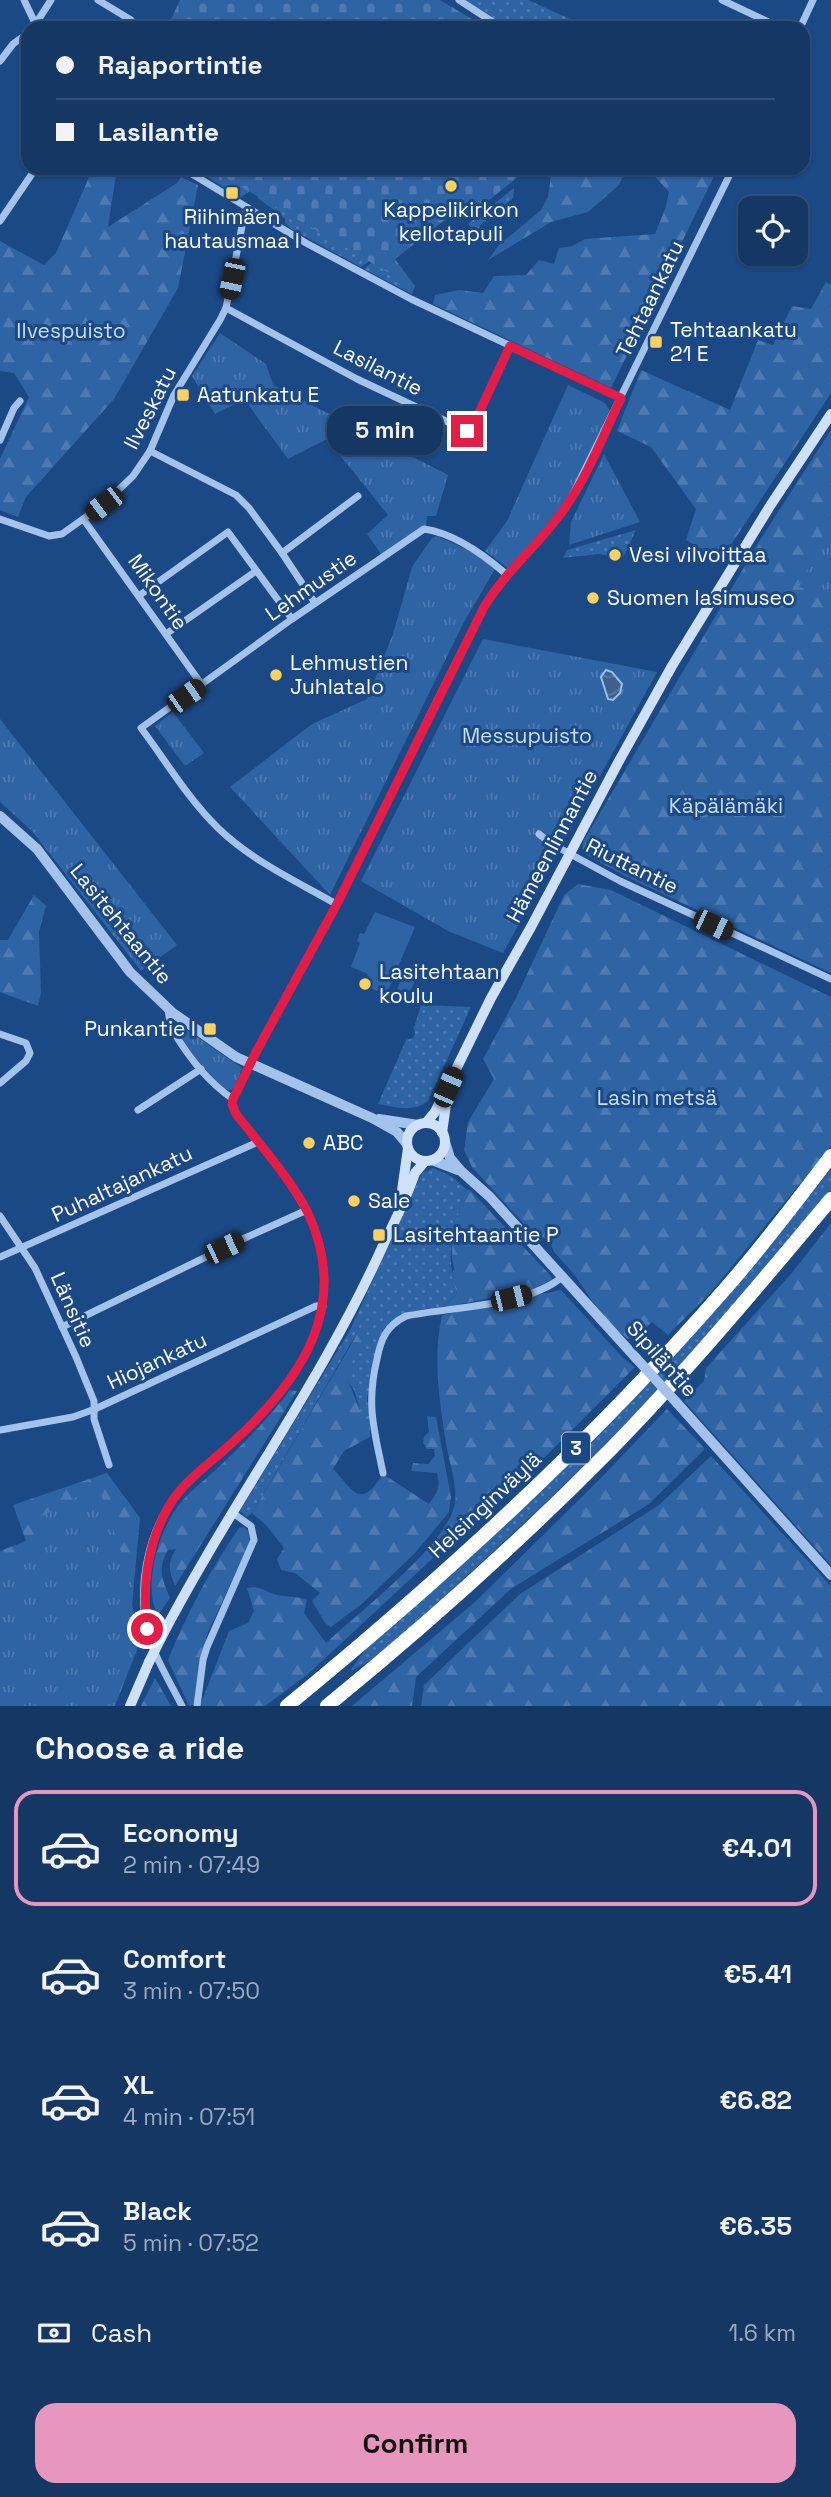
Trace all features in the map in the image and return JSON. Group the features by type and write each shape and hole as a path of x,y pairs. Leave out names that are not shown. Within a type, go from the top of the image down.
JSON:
{"highway":[{"name":"Helsinginväylä","path":"287,1706 474,1546 599,1425 726,1289 831,1156"},
{"name":"3","path":"327,1706 465,1586 610,1450 702,1351 831,1199"}],"main road":[{"name":"Hämeenlinnantie","path":"422,1124 435,1112 486,1007 672,666 770,506 831,414"},
{"name":"Hämeenlinnantie","path":"444,1138 448,1087"},
{"path":"130,1706 160,1638 188,1588 337,1340 399,1211 415,1173 442,1153 444,1138 437,1127 422,1124 410,1133 399,1211"},
{"path":"408,1145 413,1156 429,1161"}],"street":[{"path":"24,0 33,21"},
{"path":"39,21 51,0"},
{"path":"97,0 131,20"},
{"path":"458,0 491,21"},
{"path":"722,0 766,21"},
{"path":"803,21 813,0"},
{"path":"0,61 21,38"},
{"path":"0,221 31,175"},
{"path":"194,175 306,243 400,293 621,398"},
{"name":"Tehtaankatu","path":"233,1099 337,904 474,626 506,574 543,537 564,509 730,175"},
{"name":"Ilveskatu","path":"0,519 55,536 84,520 121,489 150,451 174,395 226,308 244,216 248,208"},
{"name":"Lasilantie","path":"226,308 357,379 467,431 471,430 510,346"},
{"path":"0,440 14,408 20,401"},
{"path":"150,451 236,495 282,552 315,603"},
{"path":"282,552 358,496"},
{"name":"Mikontie","path":"84,520 202,685"},
{"name":"Lehmustie","path":"337,904 236,844 217,827 141,728 292,619 424,529 435,530 461,543 506,574"},
{"path":"140,595 228,532 292,619"},
{"path":"166,634 256,571"},
{"name":"Lasitehtaantie","path":"0,816 37,849 130,972 167,1009 214,1044 250,1065 372,1118 397,1132 408,1145"},
{"name":"Riuttantie","path":"539,834 620,881 831,979"},
{"path":"167,1009 173,1032 216,1086 233,1099 236,1114 307,1210 323,1262 323,1306 320,1324 292,1376 263,1412 178,1492 153,1539 145,1581 147,1629 182,1706"},
{"path":"0,1034 26,1042 30,1053 26,1061 0,1083"},
{"path":"138,1110 201,1069"},
{"name":"Lasitehtaantie","path":"372,1118 422,1124"},
{"name":"Sipiläntie","path":"444,1138 450,1158 461,1171 490,1197 831,1575"},
{"name":"Puhaltajankatu","path":"0,1257 258,1142"},
{"name":"Sipiläntie","path":"429,1161 461,1171"},
{"path":"62,1327 307,1210"},
{"name":"Länsitie","path":"0,1216 35,1268 62,1327 94,1401 94,1419 109,1465"},
{"path":"383,1474 372,1420 370,1393 380,1344 392,1324 406,1316 543,1290 562,1277"},
{"name":"Hiojankatu","path":"0,1430 73,1417 95,1409 316,1306 323,1306"},
{"path":"197,1706 207,1647 254,1540 251,1526 233,1513"}],"green space":[{"path":"180,0 440,0 475,21 170,21"},
{"path":"463,0 528,0 574,21 497,21"},
{"name":"Ilvespuisto","path":"90,175 116,175 108,227 177,183 181,177 198,185 178,288 114,399 26,497 18,517 0,510 0,459 29,397 14,373 0,371 0,241 44,265 56,253"},
{"path":"205,175 226,175 251,190 240,198"},
{"path":"221,175 520,175 468,217 460,208 395,259 415,288"},
{"path":"551,175 624,175 619,185 588,212 551,222 488,260 499,245 541,210 548,197"},
{"path":"653,175 715,175 611,388 433,304 435,295 459,290 483,293 494,276 526,275 539,260 554,264 559,248 572,246 585,239 655,234 669,192"},
{"path":"514,188 513,198 479,226 483,231 478,236 468,224"},
{"path":"258,194 370,261 361,267 291,229 285,219 258,198"},
{"path":"372,262 415,286 412,294 364,269"},
{"path":"826,282 831,285 831,393 721,560 686,540 696,509 651,447 617,431 641,370 730,410 758,340 773,345 792,306 811,309"},
{"path":"220,333 266,364 273,385 448,475 436,516 427,516 426,526 382,555 367,534 388,515 327,439 288,459 244,399 215,414 192,376"},
{"path":"568,385 605,403 611,413 563,507 542,535 508,568 485,551 507,521"},
{"name":"Käpälämäki","path":"831,430 831,973 627,877 583,853 583,842 760,540"},
{"path":"604,454 640,522 569,545 571,522"},
{"path":"831,520 831,595 799,587"},
{"path":"636,530 623,558 598,554 563,558 567,550"},
{"path":"437,536 474,553 495,569 464,622 330,895 230,787 312,724 367,699 393,634 412,567 432,538"},
{"name":"Messupuisto","path":"483,639 657,672 503,953 448,931 361,881"},
{"path":"173,712 204,753 185,766 155,726"},
{"path":"0,719 177,945 141,971 32,831 0,802"},
{"name":"Lasin metsä","path":"578,884 611,890 831,997 831,1146 710,1293 668,1335 652,1322 636,1337 628,1339 605,1320 574,1274 554,1252 549,1240 532,1233 472,1167 464,1150 468,1122 494,1079 483,1059 515,1000 564,895"},
{"path":"34,895 46,906 39,932 41,993 38,1006 0,992 0,940 8,940"},
{"path":"375,912 415,927 386,995 364,985 368,974 351,967 360,943 357,941 360,933 364,934"},
{"path":"404,972 416,979 406,1000 395,994"},
{"path":"421,1005 471,1007 428,1101 410,1108 378,1104 406,1040 413,1038 415,1034 414,1028"},
{"path":"177,1023 242,1068 234,1089 223,1088 198,1061 175,1030 174,1024"},
{"path":"433,1168 451,1176 466,1189 452,1241 451,1266 457,1293 442,1308 385,1327 367,1398 370,1423 362,1416 354,1390 344,1376 368,1329 354,1338 252,1513 247,1517 240,1511 350,1330 422,1173"},
{"path":"831,1169 831,1190 717,1324 646,1402 548,1500 377,1658 350,1671 367,1647 737,1285"},
{"path":"466,1189 470,1190 550,1275 552,1279 543,1287 442,1308 457,1293 451,1275 454,1269 452,1248"},
{"path":"831,1223 831,1565 684,1401 704,1381 706,1368 791,1274"},
{"path":"561,1290 623,1358 635,1367 483,1519 460,1533 307,1675 265,1706 200,1706 229,1631 248,1623 254,1611 247,1588 256,1587 277,1595 307,1600 304,1613 326,1643 398,1579 447,1523 454,1507 455,1493 438,1382 442,1315"},
{"path":"362,1326 369,1328 345,1376 362,1413 370,1423 370,1437 344,1451 333,1469 356,1493 367,1492 381,1477 386,1476 429,1504 438,1490 437,1473 411,1471 413,1463 428,1464 435,1456 434,1449 427,1449 423,1443 429,1432 427,1416 436,1417 451,1497 449,1512 415,1553 363,1603 331,1627 325,1623 312,1601 320,1593 295,1573 281,1570 277,1559 284,1548 266,1525 252,1513"},
{"path":"290,1390 297,1391 175,1586 170,1567 176,1549 168,1550 162,1574 170,1598 158,1615 152,1591 154,1563 162,1535 178,1505 256,1430"},
{"path":"667,1409 705,1449 649,1504 512,1588 416,1677 412,1706 352,1706 475,1602"},
{"path":"711,1456 831,1586 831,1706 421,1706 424,1685 520,1594 659,1505"},
{"path":"107,1473 140,1518 132,1605 140,1642 115,1706 0,1706 0,1551 26,1541 13,1505"},
{"path":"98,1485 133,1587 132,1605 139,1637 114,1706 0,1706 0,1566 42,1541 35,1520"},
{"path":"244,1527 248,1531 250,1542 208,1632 199,1663 194,1704 189,1706 168,1660 209,1576 239,1528"},
{"path":"155,1678 171,1706 141,1706"}],"water":[{"path":"606,670 612,672 622,684 620,693 613,700 608,699 601,677"}],"place":[{"name":"Kappelikirkon kellotapuli","path":"451,186"},
{"name":"Riihimäen hautausmaa I","path":"232,193"},
{"name":"Tehtaankatu 21 E","path":"656,342"},
{"name":"Aatunkatu E","path":"183,395"},
{"name":"Vesi vilvoittaa","path":"615,555"},
{"name":"Suomen lasimuseo","path":"593,598"},
{"name":"Lehmustien Juhlatalo","path":"276,675"},
{"name":"Lasitehtaan koulu","path":"365,984"},
{"name":"Punkantie I","path":"210,1029"},
{"name":"ABC","path":"309,1143"},
{"name":"Sale","path":"354,1201"},
{"name":"Lasitehtaantie P","path":"379,1235"}],"route":[{"path":"147,1629 144,1601 148,1560 155,1533 170,1505 178,1492 263,1412 304,1358 320,1324 323,1262 315,1230 297,1195 236,1114 233,1099 337,904 484,607 506,574 543,537 564,509 621,398 510,346 471,430 467,431"}]}
